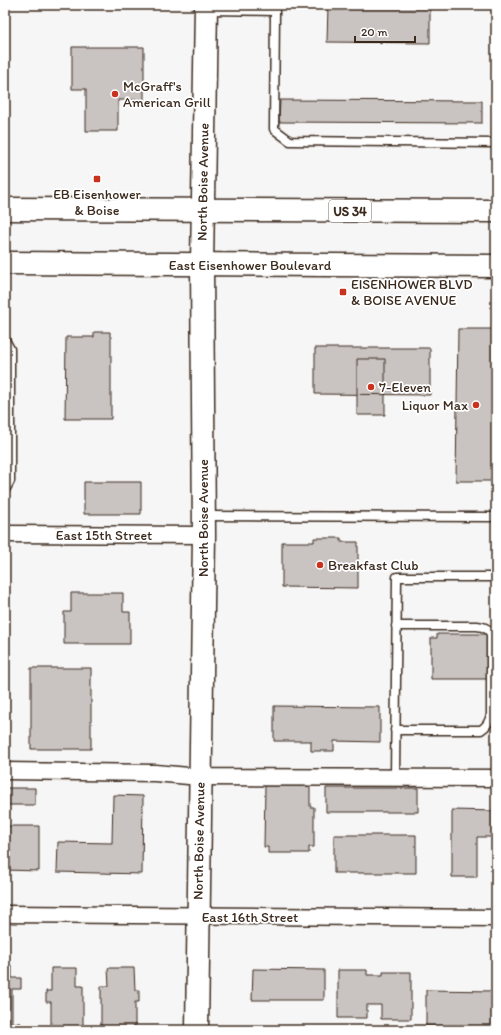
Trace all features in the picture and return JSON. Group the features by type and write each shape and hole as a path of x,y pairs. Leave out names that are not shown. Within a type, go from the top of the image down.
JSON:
{"main road":[{"name":"North Boise Avenue","path":"197,1030 203,526 202,264 206,8"},
{"name":"US 34","path":"5,209 496,211"},
{"name":"East Eisenhower Boulevard","path":"5,263 496,266"}],"street":[{"name":"East 15th Street","path":"5,534 203,526"},
{"path":"5,772 156,773 200,777 496,778"},
{"name":"East 16th Street","path":"5,914 496,918"}],"lane":[{"path":"206,8 274,11 274,129 290,141 496,143"},
{"path":"5,340 10,349 10,482 5,490"},
{"path":"203,526 496,517"},
{"path":"395,777 397,577 496,577"},
{"path":"395,730 481,730 490,722 491,715 491,634 488,629 476,626 396,626"}],"building":[{"path":"328,5 430,5 430,43 327,42"},
{"name":"McGraff's American Grill","path":"72,47 144,47 144,100 118,100 118,131 86,131 86,89 72,89"},
{"path":"280,100 482,101 482,123 279,122"},
{"name":"Liquor Max","path":"458,329 496,329 496,481 456,481"},
{"path":"94,332 110,332 111,337 111,419 65,419 66,337 94,337"},
{"path":"315,348 430,348 430,395 315,394"},
{"name":"7-Eleven","path":"357,359 385,359 385,415 357,415"},
{"path":"84,482 141,482 141,514 84,514"},
{"name":"Breakfast Club","path":"314,538 341,538 341,542 358,542 358,588 282,587 282,542 314,542"},
{"path":"71,593 123,593 123,612 130,612 130,644 64,644 64,612 71,612"},
{"path":"437,634 487,634 487,679 431,679 431,638 437,638"},
{"path":"31,668 91,668 91,749 31,749"},
{"path":"274,706 380,707 380,742 334,741 334,751 311,751 311,741 274,741"},
{"path":"265,784 310,784 310,807 314,807 314,847 309,847 309,853 268,853 268,847 264,847"},
{"path":"5,788 35,788 35,805 5,805"},
{"path":"326,788 418,788 418,812 326,812"},
{"path":"113,795 143,796 142,874 57,872 58,842 112,843"},
{"path":"452,810 496,811 496,837 477,837 477,877 452,877"},
{"path":"5,826 39,826 39,871 5,870"},
{"path":"334,835 416,835 416,873 334,873"},
{"path":"5,966 12,966 12,978 21,978 21,989 12,989 12,1023 21,1023 21,1030 5,1030"},
{"path":"51,968 77,968 77,986 83,986 83,1030 46,1030 51,1029 51,1002 46,1002 46,991 51,991"},
{"path":"108,968 134,968 135,990 139,990 139,1002 135,1002 135,1029 139,1030 101,1030 101,986 109,986"},
{"path":"253,969 324,970 324,1000 252,1000"},
{"path":"338,970 367,970 367,975 383,975 383,972 411,972 411,1019 381,1019 381,1005 367,1005 367,1018 338,1018"},
{"path":"426,990 496,991 496,1027 426,1026"}],"place":[{"name":"McGraff's American Grill","path":"115,94"},
{"name":"EB Eisenhower & Boise","path":"97,179"},
{"name":"EISENHOWER BLVD & BOISE AVENUE","path":"343,292"},
{"name":"7-Eleven","path":"371,387"},
{"name":"Liquor Max","path":"476,405"},
{"name":"Breakfast Club","path":"320,565"}]}
